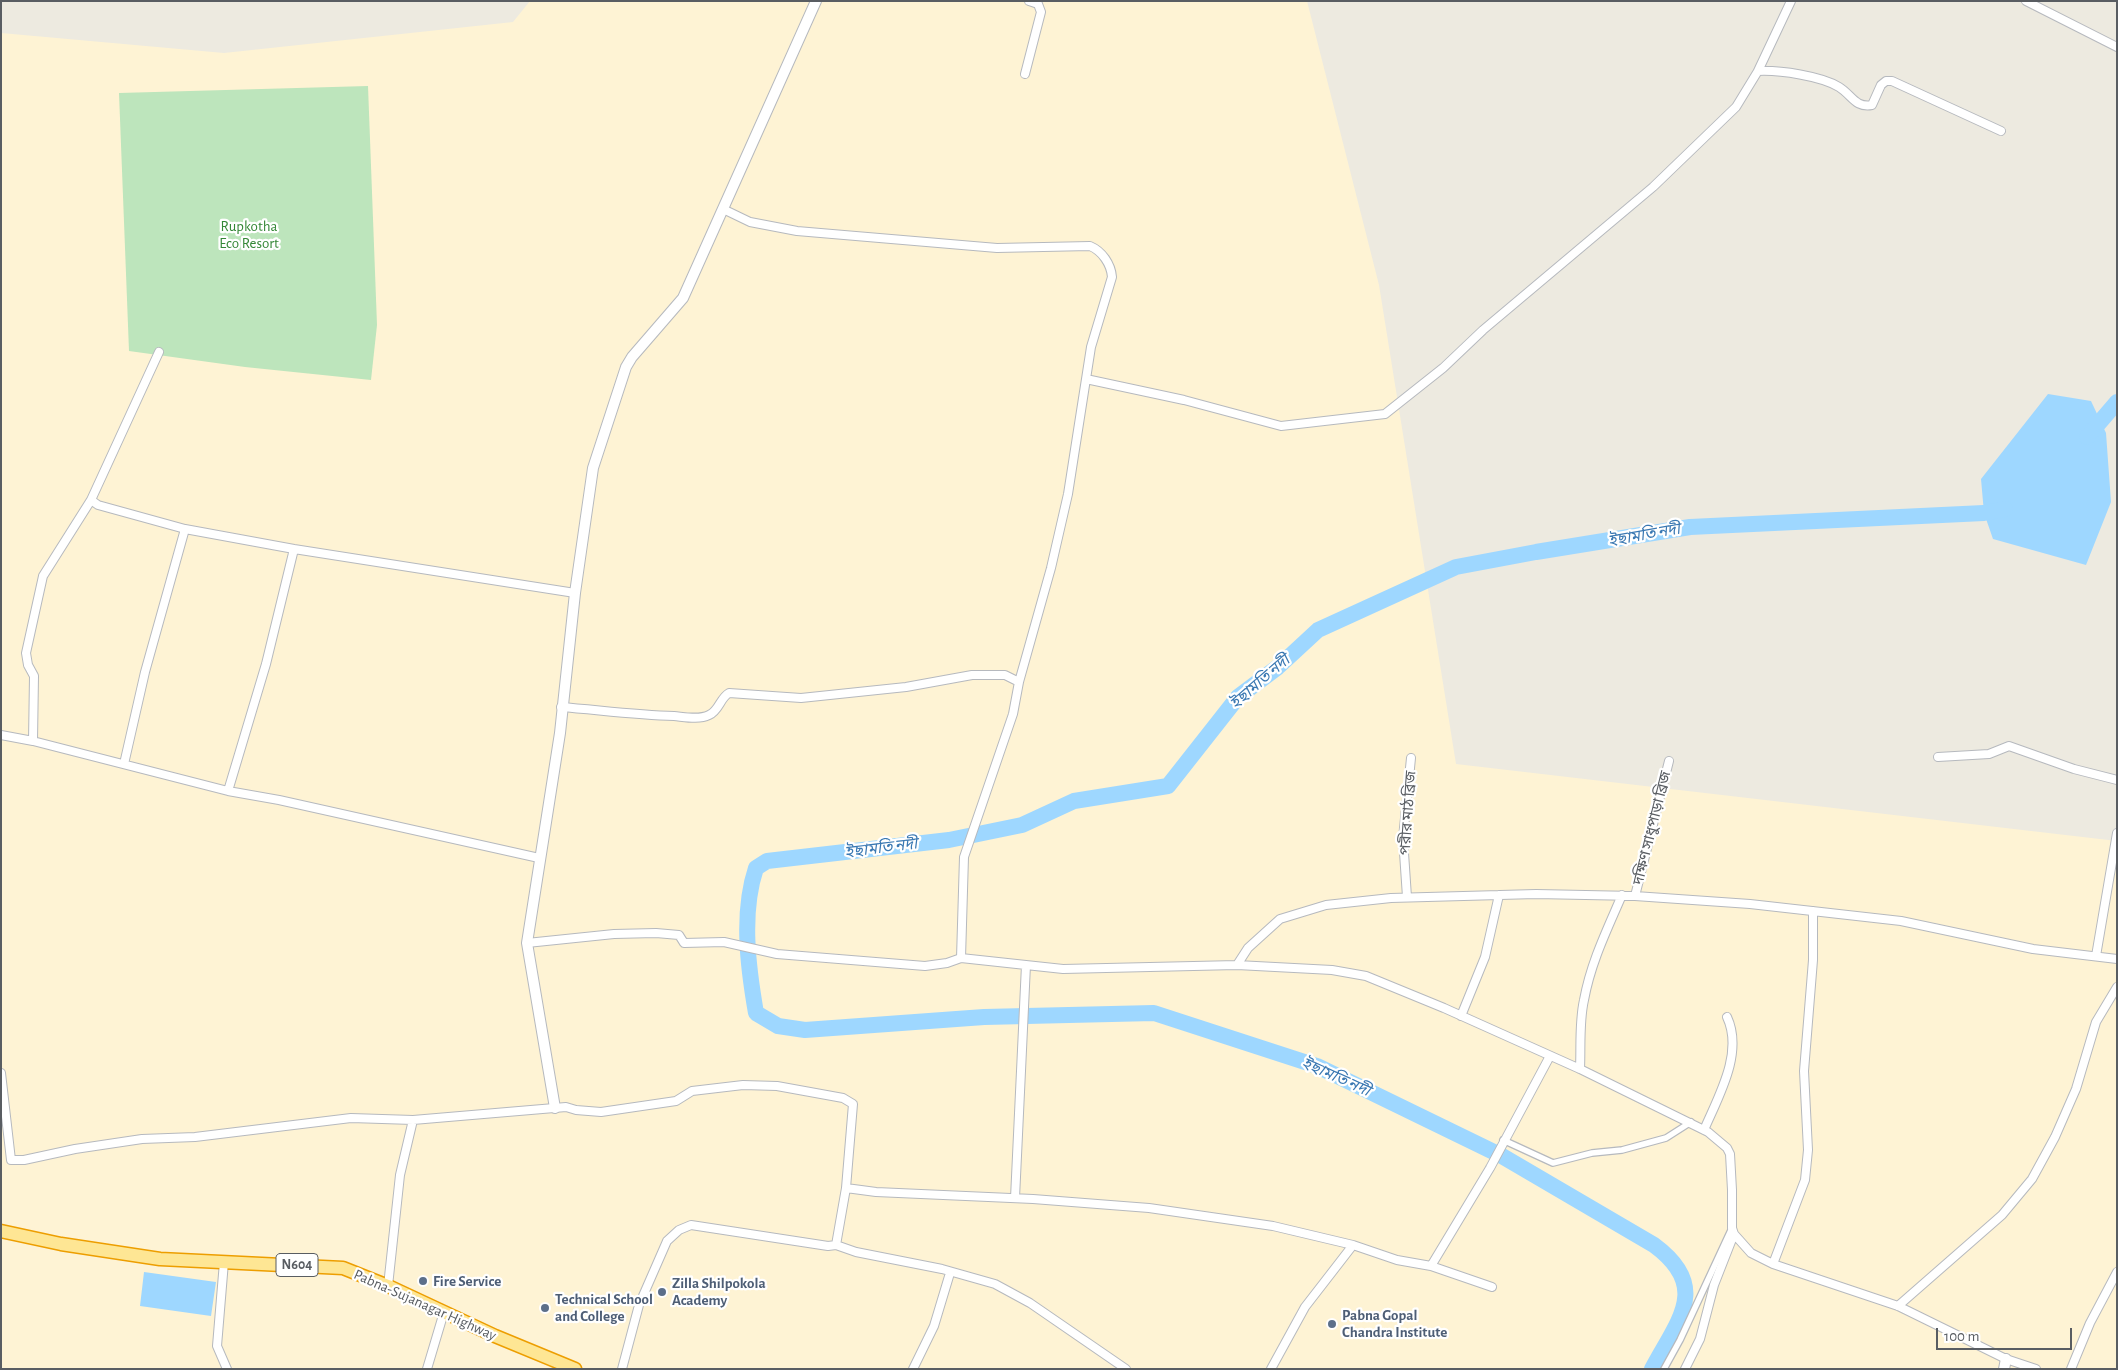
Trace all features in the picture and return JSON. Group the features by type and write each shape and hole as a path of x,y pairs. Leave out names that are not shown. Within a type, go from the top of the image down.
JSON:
{"highway":[{"name":"Pabna-Sujanagar Highway","path":"1,1231 62,1244 160,1259 343,1268 388,1286 495,1336 575,1369"}],"street":[{"path":"555,1108 527,943 560,733 561,707 575,593 593,468 626,367 682,298 724,209 816,1"},
{"path":"1025,74 1040,12 1038,4 1029,1"},
{"path":"1086,379 1184,400 1281,426 1385,414 1443,368 1483,330 1654,187 1736,107 1758,71 1791,1"},
{"path":"2026,1 2117,47"},
{"path":"1758,71 1791,72 1828,82 1840,88 1856,103 1865,106 1872,105 1881,85 1886,81 1892,81 2001,130"},
{"path":"724,209 750,222 797,231 997,248 1090,246 1096,248 1111,268 1112,277 1091,347 1068,494 1053,559 1019,682 1013,714 964,857 961,958"},
{"path":"33,741 34,676 28,665 26,653 43,576 91,500 159,352"},
{"path":"91,500 98,505 185,529 294,549 575,593"},
{"path":"124,764 145,672 185,529"},
{"path":"228,791 266,664 294,549"},
{"path":"561,707 642,715 698,717 710,715 719,706 724,696 729,693 801,698 906,687 972,675 1005,675 1019,682"},
{"path":"1,735 33,741 228,791 279,800 539,858"},
{"path":"1938,757 1990,754 2009,746 2074,769 2117,780"},
{"name":"পরীর মাঠ ব্রিজ","path":"1407,897 1403,838 1411,758"},
{"name":"দক্ষিণ সাধুপাড়া ব্রিজ","path":"1635,896 1669,761"},
{"path":"2096,956 2117,833"},
{"path":"1462,1016 1485,957 1498,895"},
{"path":"1237,965 1248,948 1280,919 1326,905 1407,897 1498,895 1622,895 1750,904 1901,921 2033,949 2117,959"},
{"path":"1580,1069 1583,1002 1599,945 1622,895"},
{"path":"1773,1264 1804,1180 1808,1150 1804,1071 1813,960 1813,911"},
{"path":"527,943 656,932 679,935 684,943 724,942 777,954 925,966 947,963 961,958 1063,969 1114,970 1237,965 1322,969 1366,976 1462,1016 1580,1069 1690,1122 1704,1130 1727,1148 1730,1154 1733,1231 1714,1285 1700,1339 1685,1369"},
{"path":"1015,1198 1026,965"},
{"path":"1898,1306 2002,1215 2032,1179 2055,1137 2076,1089 2096,1022 2117,987"},
{"path":"1704,1130 1731,1057 1731,1027 1727,1017"},
{"path":"1432,1266 1490,1168 1503,1140 1550,1056"},
{"path":"1,1073 11,1160"},
{"path":"1,1163 75,1149 142,1140 195,1137 351,1118 413,1120 566,1107 576,1110 601,1112 676,1100 692,1091 743,1085 776,1086 843,1098 853,1104 846,1188 836,1245"},
{"path":"388,1286 400,1175 413,1120"},
{"path":"1503,1140 1553,1163 1592,1153 1622,1150 1666,1138 1690,1122"},
{"path":"846,1188 876,1192 1015,1198 1149,1208 1273,1226 1353,1245 1398,1260 1432,1266 1492,1287"},
{"path":"622,1369 639,1305 667,1241 678,1230 691,1225 704,1225 828,1246 836,1245 856,1252 942,1269 950,1273 995,1284 1030,1304 1126,1369"},
{"path":"1733,1231 1751,1253 1773,1264 1898,1306 2005,1364 2036,1369"},
{"path":"1664,1369 1733,1231"},
{"path":"1271,1369 1305,1307 1353,1245"},
{"path":"224,1262 217,1346 227,1369"},
{"path":"2071,1369 2090,1323 2117,1272"},
{"path":"913,1369 934,1326 950,1273"},
{"path":"427,1369 444,1312"}],"shaded area":[{"path":"530,1 1307,1 1379,285 1456,764 2117,841 2117,1369 1,1369 1,33 224,53 513,22"}],"green space":[{"name":"Rupkotha Eco Resort","path":"368,86 377,325 371,380 245,367 129,351 119,93"}],"water":[{"path":"2048,394 2091,401 2106,433 2111,502 2086,565 1993,539 1984,513 1981,479"},
{"path":"144,1272 216,1282 211,1316 140,1306"}],"waterway":[{"name":"ইছামতি নদী","path":"2087,437 2117,402"},
{"name":"ইছামতি নদী","path":"1652,1369 1679,1319 1684,1304 1685,1290 1681,1275 1671,1260 1654,1245 1502,1156 1317,1066 1154,1013 984,1017 805,1030 778,1026 756,1013 747,940 751,885 756,868 767,861 949,840 1022,825 1074,801 1168,786 1238,697 1278,667 1318,630 1456,567 1690,527 1984,513 2005,509"}],"place":[{"name":"Fire Service","path":"423,1281"},
{"name":"Zilla Shilpokola Academy","path":"662,1292"},
{"name":"Technical School and College","path":"545,1308"},
{"name":"Pabna Gopal Chandra Institute","path":"1332,1324"}]}
